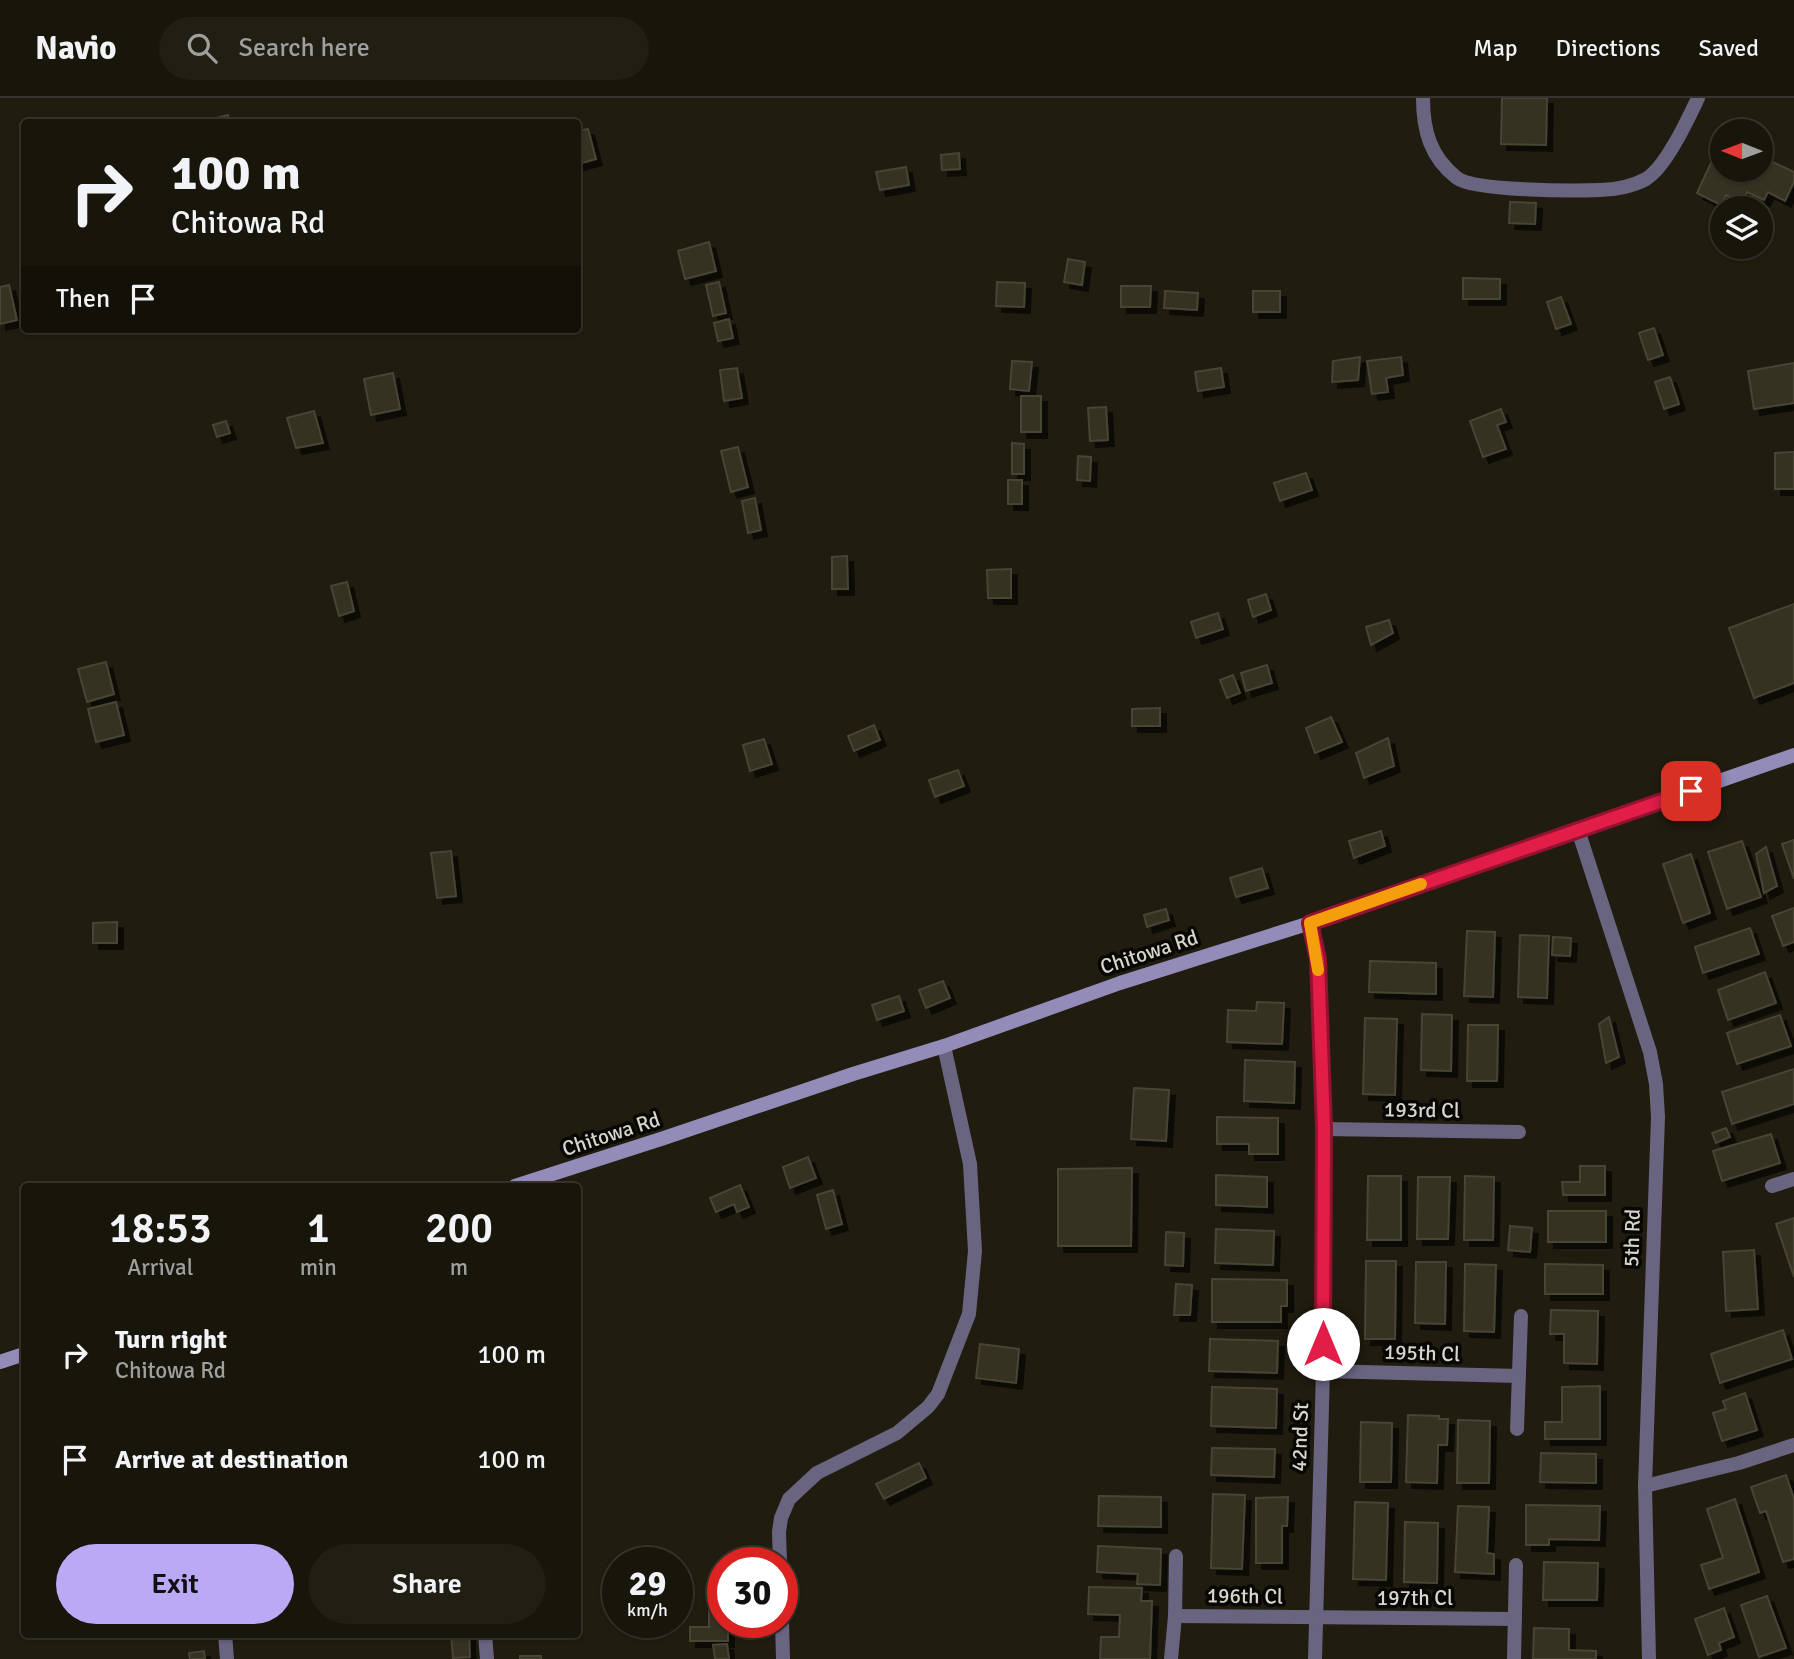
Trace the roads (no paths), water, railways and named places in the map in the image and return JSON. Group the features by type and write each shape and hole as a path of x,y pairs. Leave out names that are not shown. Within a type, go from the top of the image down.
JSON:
{"street":[{"path":"1423,98 1423,120 1428,144 1459,180 1482,187 1601,190 1623,187 1648,178 1682,131 1698,98"},
{"name":"Chitowa Rd","path":"524,1183 853,1073 944,1046 1120,983 1310,923 1794,755"},
{"name":"5th Rd","path":"1578,830 1650,1052 1656,1084 1658,1117 1645,1486 1649,1659"},
{"name":"42nd St","path":"1310,923 1318,959 1324,1129 1323,1371 1315,1659"},
{"path":"779,1547 781,1518 789,1499 817,1473 897,1433 928,1407 938,1394 969,1314 975,1251 970,1164 944,1046"},
{"name":"193rd Cl","path":"1324,1129 1519,1132"},
{"path":"1772,1186 1794,1180"},
{"path":"1517,1429 1521,1316"},
{"path":"0,1362 21,1355"},
{"name":"195th Cl","path":"1323,1371 1519,1376"},
{"path":"1645,1486 1739,1463 1794,1445"},
{"path":"1171,1659 1176,1556"},
{"path":"1514,1659 1517,1565"},
{"name":"196th Cl","path":"1175,1616 1315,1618"},
{"name":"197th Cl","path":"1315,1618 1515,1619"},
{"path":"225,1638 227,1659"},
{"path":"485,1638 486,1659"},
{"path":"782,1638 783,1659"}]}
